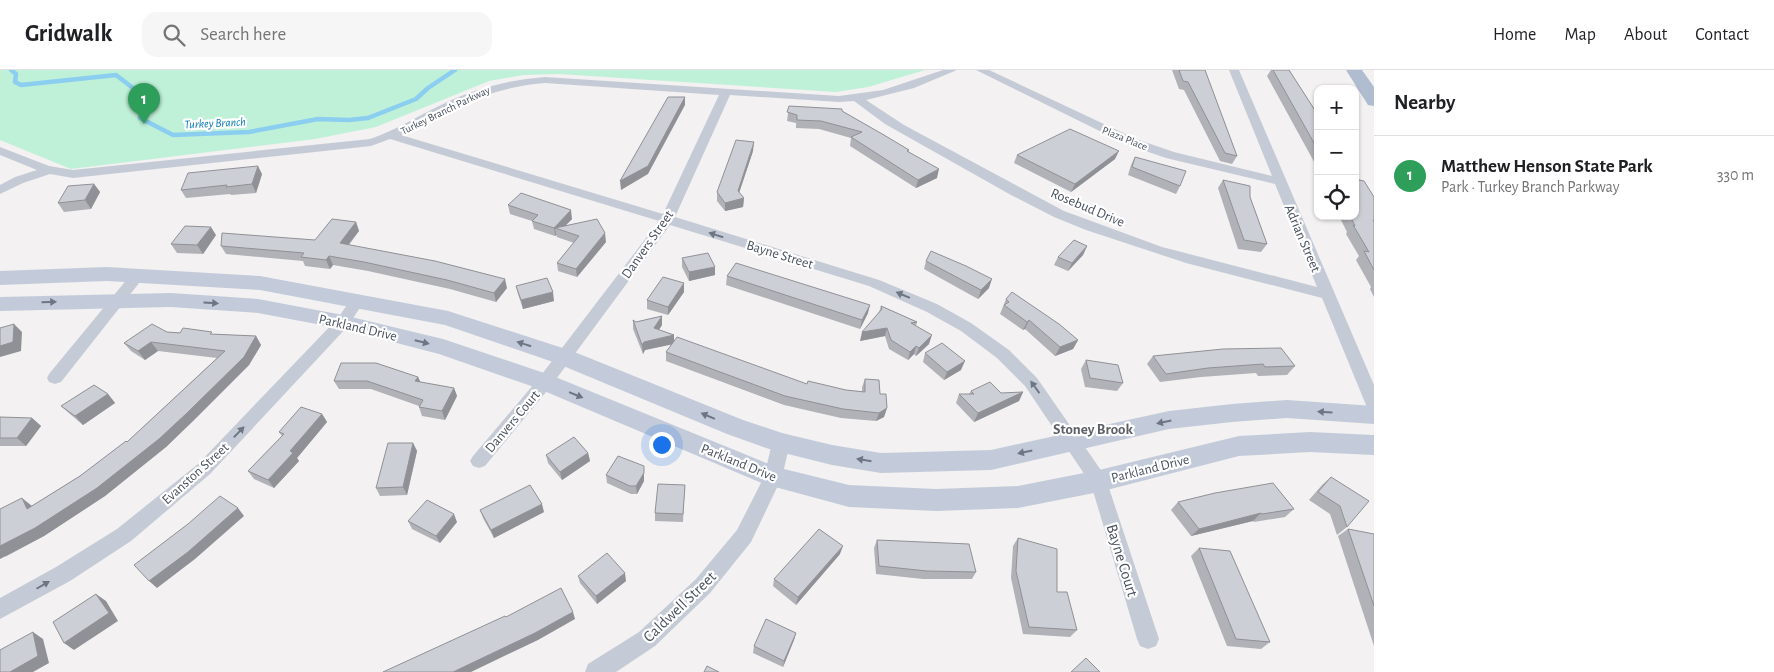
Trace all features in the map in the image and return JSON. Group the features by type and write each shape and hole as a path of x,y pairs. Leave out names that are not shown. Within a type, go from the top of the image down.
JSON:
{"main road":[{"path":"1354,70 1374,101"}],"street":[{"name":"Turkey Branch Parkway","path":"0,151 58,174 73,174 344,146 392,136 429,115 493,86 518,81 544,80 858,99 880,96 910,87 952,70"},
{"name":"Plaza Place","path":"981,70 1132,142 1170,155 1279,181"},
{"name":"Adrian Street","path":"1234,70 1374,405"},
{"name":"Danvers Street","path":"545,382 667,220 726,92"},
{"name":"Rosebud Drive","path":"858,99 889,120 1020,194 1060,214 1136,244 1250,276 1328,294"},
{"name":"Bayne Street","path":"392,136 874,283 932,308 966,327 1002,354 1031,382 1099,481"},
{"path":"0,190 19,180 47,170"},
{"name":"Parkland Drive","path":"0,278 107,274 260,283 448,318 564,357 735,427 782,443 832,455 881,463 991,460 1169,420 1232,413 1287,409 1374,415"},
{"path":"55,378 138,275"},
{"name":"Parkland Drive","path":"0,304 171,300 258,306 343,322 443,347 545,382 773,477 849,496 936,500 1018,497 1099,481 1240,446 1310,442 1374,445"},
{"name":"Evanston Street","path":"0,609 63,574 124,534 204,469 343,322 358,300"},
{"name":"Danvers Court","path":"479,461 545,382"},
{"name":"Caldwell Street","path":"596,672 647,639 703,586 744,536 773,477 782,443"},
{"name":"Bayne Court","path":"1099,481 1148,639"}],"green space":[{"path":"0,70 925,70 868,87 836,92 559,74 523,75 489,81 376,127 315,139 71,169 0,140"}],"building":[{"path":"1179,70 1205,70 1237,156 1225,153 1188,82 1183,81"},
{"path":"1273,70 1289,70 1314,109 1314,143"},
{"path":"668,97 685,97 648,166 620,181"},
{"path":"789,106 842,109 842,111 939,169 918,180 851,137 862,132 821,121 797,120 797,115 787,112"},
{"path":"1070,129 1119,151 1075,184 1017,155"},
{"path":"736,140 754,142 738,191 744,198 725,203 717,192"},
{"path":"1135,157 1186,171 1180,186 1132,167"},
{"path":"258,166 252,184 181,190 188,173"},
{"path":"1223,180 1250,186 1250,197 1267,244 1244,240"},
{"path":"1359,180 1364,181 1374,197 1374,270 1364,251 1369,252 1353,225 1355,226 1352,220 1359,220"},
{"path":"94,184 85,200 58,203 68,186"},
{"path":"521,193 571,210 554,228 532,221 538,215 508,205"},
{"path":"332,219 356,222 340,243 435,261 505,279 494,293 447,280 364,262 329,256 326,260 301,257 304,253 221,246 222,233 315,240"},
{"path":"597,219 605,233 576,269 557,263 579,236 555,228"},
{"path":"185,226 211,227 197,245 171,244"},
{"path":"1074,240 1087,246 1072,263 1058,257"},
{"path":"931,251 992,279 981,290 926,261"},
{"path":"708,253 715,267 689,272 682,258"},
{"path":"736,263 870,305 862,320 727,276"},
{"path":"663,277 684,283 668,307 647,300"},
{"path":"547,278 553,292 521,300 516,286"},
{"path":"1012,292 1059,324 1078,340 1060,347 1029,320 1027,322 1004,305 1009,302 1006,299"},
{"path":"881,306 917,322 911,323 932,335 919,348 916,346 910,352 891,340 887,328 862,332 882,309"},
{"path":"662,316 654,328 674,335 644,342 642,345 633,320 636,322"},
{"path":"14,324 13,342 0,346 0,328"},
{"path":"152,324 167,332 180,333 183,328 212,332 210,334 256,336 244,357 159,439 97,488 35,528 0,546 0,509 22,498 27,509 80,476 127,442 225,351 151,342 138,351 124,343"},
{"path":"677,337 807,384 808,381 846,390 865,392 865,379 879,380 880,394 886,394 887,408 879,413 843,409 785,396 666,352"},
{"path":"942,343 965,361 947,372 925,353"},
{"path":"1281,348 1295,366 1265,367 1263,364 1208,368 1166,374 1153,356 1223,349"},
{"path":"1086,360 1118,365 1123,383 1090,378"},
{"path":"341,363 376,363 418,377 415,381 454,388 442,411 419,407 423,400 367,381 334,381"},
{"path":"990,382 1001,393 1023,392 978,413 959,394 974,394 971,391"},
{"path":"94,385 108,394 75,416 61,406"},
{"path":"301,407 322,414 290,451 293,453 268,480 248,471 284,434 279,432"},
{"path":"0,417 32,418 17,438 0,438"},
{"path":"574,437 588,453 560,472 546,455"},
{"path":"388,443 413,443 403,487 376,488"},
{"path":"618,456 644,466 644,473 636,486 630,486 606,475"},
{"path":"1331,477 1369,501 1347,527 1340,506 1318,492"},
{"path":"1273,483 1294,509 1261,513 1199,529 1178,502 1215,493"},
{"path":"658,484 685,485 683,514 655,513"},
{"path":"530,485 542,504 491,530 480,510"},
{"path":"220,496 238,508 188,552 149,581 134,565 188,524"},
{"path":"427,500 454,514 436,536 408,521"},
{"path":"819,529 843,546 798,597 774,579"},
{"path":"1348,529 1374,534 1374,606"},
{"path":"1018,538 1057,549 1057,592 1067,592 1077,630 1029,627 1016,571"},
{"path":"877,540 969,544 976,572 927,571 879,566"},
{"path":"1199,548 1230,551 1270,642 1236,639"},
{"path":"607,553 625,573 596,596 578,576"},
{"path":"561,588 573,612 535,633 453,672 383,672 506,617"},
{"path":"96,594 109,613 64,643 53,622"},
{"path":"766,619 796,633 784,661 754,646"},
{"path":"33,632 38,656 10,672 0,672 0,650"},
{"path":"1086,658 1100,672 1071,672"},
{"path":"707,666 719,672 704,672"}],"waterway":[{"name":"Turkey Branch","path":"11,70 16,74 15,82 21,85 116,75 146,98 140,118 173,135 249,132 318,119 349,120 368,118 416,99 428,88 455,70"}],"place":[{"name":"Matthew Henson State Park","path":"144,124"}],"district":[{"name":"Stoney Brook","path":"1093,429"}]}
